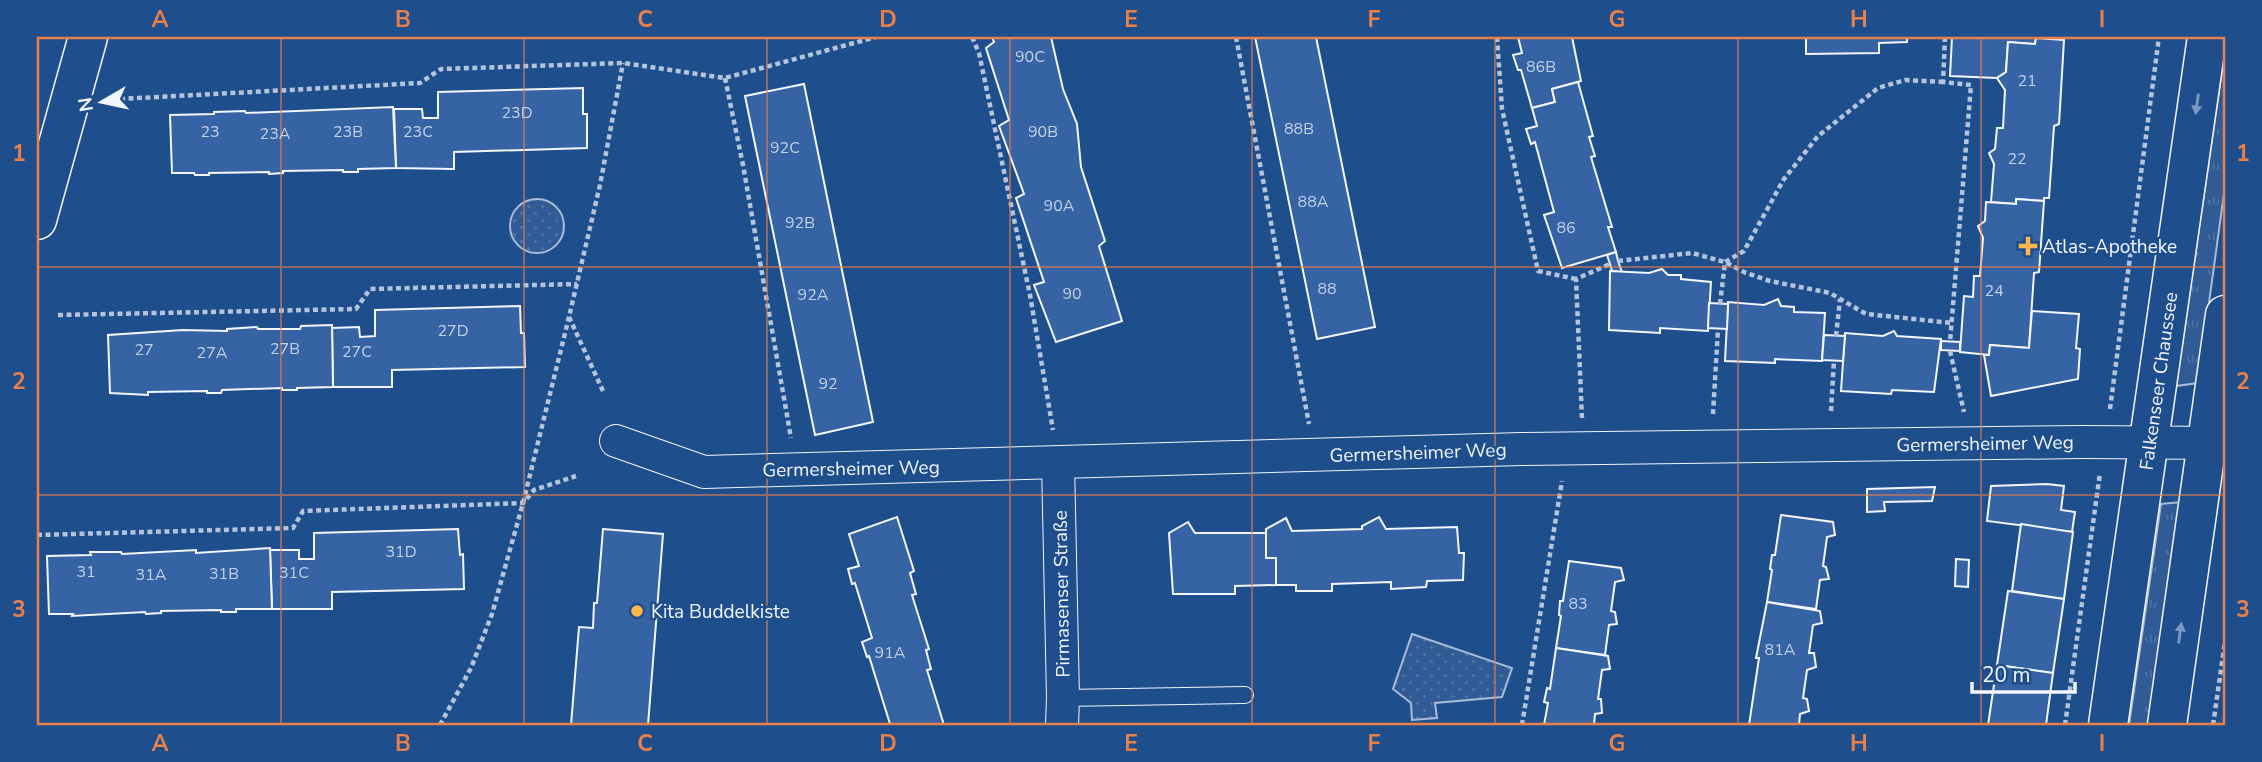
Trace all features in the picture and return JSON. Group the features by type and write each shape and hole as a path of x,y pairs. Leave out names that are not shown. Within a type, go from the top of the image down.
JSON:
{"main road":[{"path":"37,220 88,37"},
{"name":"Falkenseer Chaussee","path":"2108,725 2207,37"},
{"path":"2167,725 2216,443 2225,315"}],"street":[{"name":"Germersheimer Weg","path":"616,441 704,472 1056,451 2216,443"},
{"name":"Pirmasenser Straße","path":"1056,451 1062,712"}],"lane":[{"path":"1062,712 1245,695"}],"path":[{"path":"120,99 420,83 441,69 623,63 725,78 876,37"},
{"path":"972,37 979,53 1006,175 1056,451"},
{"path":"1236,37 1310,432"},
{"path":"1497,37 1502,109 1538,271 1576,279 1609,264"},
{"path":"1943,82 1945,37"},
{"path":"2113,386 2159,37"},
{"path":"440,725 471,668 492,614 523,503 600,185 623,63"},
{"path":"725,78 793,446"},
{"path":"1725,262 1744,251 1783,179 1818,136 1878,88 1905,80 1971,85 1950,342"},
{"path":"1618,261 1692,253 1725,262 1770,281 1821,290 1866,314 1951,323"},
{"path":"1720,304 1725,262"},
{"path":"1576,279 1582,425"},
{"path":"58,315 356,309 370,289 577,284"},
{"path":"1836,336 1840,299"},
{"path":"569,317 603,391"},
{"path":"1713,422 1718,329"},
{"path":"1950,351 1965,416"},
{"path":"1831,419 1835,360"},
{"path":"37,535 293,528 303,511 523,503 534,490 576,476"},
{"path":"1522,725 1562,479"},
{"path":"2064,725 2097,500"},
{"path":"2213,725 2225,642"}],"green space":[{"path":"2225,50 2225,186 2198,383 2176,386"},
{"path":"537,199 556,207 564,226 556,245 537,253 518,245 510,226 518,207"},
{"path":"2181,502 2149,725 2129,725 2161,504"},
{"path":"1412,634 1512,668 1502,697 1435,703 1437,718 1412,720 1411,703 1393,689"}],"building":[{"path":"992,37 1051,37 1063,89 1077,124 1081,167 1105,241 1099,246 1122,321 1056,342 1034,285 1044,282 1016,198 1024,194 999,126 1009,120 986,48 994,42"},
{"path":"1255,37 1316,37 1375,327 1317,339"},
{"path":"1518,37 1572,37 1581,81 1552,89 1555,102 1532,108 1521,70 1518,70 1513,55 1522,53"},
{"path":"1806,37 1907,37 1907,42 1879,43 1879,53 1806,54"},
{"path":"1952,37 2064,37 2064,40 2036,38 2035,44 2008,42 2006,72 1997,78 1950,76"},
{"path":"2036,38 2064,40 2059,124 2054,126 2049,198 2044,198 2044,201 2016,199 2016,204 1991,202 1994,164 1989,153 1995,149 1997,128 2003,128 2005,90 1997,78 2006,72 2008,42 2035,44"},
{"path":"1578,82 1593,136 1589,137 1595,156 1591,157 1612,227 1608,227 1616,252 1562,268 1544,215 1554,212 1535,142 1531,144 1526,129 1537,126 1532,108 1555,102 1552,89"},
{"path":"804,84 873,422 815,435 745,96"},
{"path":"583,88 583,114 587,114 587,148 454,152 454,169 396,168 394,109 422,109 423,118 438,118 438,92"},
{"path":"393,107 396,168 358,169 358,172 283,171 269,174 172,173 170,115"},
{"path":"2016,199 2044,201 2039,272 2034,273 2029,348 1990,345 1989,355 1960,352 1964,296 1973,297 1974,276 1980,276 1983,238 1978,226 1985,221 1986,202 2016,204"},
{"path":"1616,252 1622,272 1612,271 1607,255"},
{"path":"1662,269 1668,275 1681,275 1681,279 1711,282 1708,331 1660,328 1660,333 1609,330 1610,271 1649,273"},
{"path":"1778,299 1781,306 1794,307 1794,312 1825,313 1822,361 1725,361 1728,302 1764,305"},
{"path":"1709,303 1728,304 1727,329 1708,328"},
{"path":"520,306 525,367 392,370 392,387 333,387 332,328 359,327 360,337 375,336 375,310"},
{"path":"2032,311 2079,314 2076,348 2080,349 2078,379 1991,396 1984,355 1989,355 1990,345 2029,348"},
{"path":"332,325 333,387 222,390 221,393 148,392 148,395 110,393 108,335 183,330 227,331 257,327 300,329 301,326"},
{"path":"1894,331 1897,336 1941,339 1934,392 1892,390 1891,394 1841,391 1845,333 1883,336"},
{"path":"1824,335 1845,336 1843,361 1822,360"},
{"path":"1941,341 1960,342 1960,351 1941,350"},
{"path":"1991,486 2064,486 2061,510 2075,512 2072,532 1987,521"},
{"path":"1935,487 1932,501 1884,502 1885,511 1867,512 1867,489"},
{"path":"1781,515 1833,522 1835,535 1827,537 1823,566 1826,567 1829,579 1820,580 1816,609 1767,602 1772,555 1775,555"},
{"path":"897,517 914,571 910,573 916,594 912,595 929,649 926,650 931,669 927,670 944,725 886,725 890,724 869,656 867,657 862,642 872,638 848,569 859,566 849,534"},
{"path":"1379,517 1386,529 1457,527 1459,553 1464,553 1463,580 1427,581 1426,587 1391,589 1391,582 1332,584 1332,591 1296,591 1296,585 1276,585 1276,558 1266,558 1266,529 1286,518 1292,531 1362,529 1362,526"},
{"path":"1188,522 1195,533 1266,533 1266,558 1276,558 1276,585 1235,586 1235,594 1173,594 1169,533"},
{"path":"2021,524 2073,532 2064,599 2012,591"},
{"path":"458,529 460,555 463,554 464,589 332,592 332,609 272,609 270,550 299,550 299,559 314,559 314,533"},
{"path":"603,529 663,534 648,725 571,725 579,627 593,628"},
{"path":"270,548 272,609 72,616 73,614 49,614 47,556 91,555 90,552 122,554 196,550 196,553"},
{"path":"1956,559 1969,560 1968,587 1955,586"},
{"path":"1569,561 1621,568 1624,580 1615,582 1611,611 1615,612 1617,624 1609,625 1605,655 1556,648 1561,616 1560,601 1563,601"},
{"path":"2008,591 2064,599 2053,673 1997,665"},
{"path":"1767,602 1820,611 1822,623 1813,625 1809,653 1814,653 1816,667 1807,670 1803,698 1807,699 1809,711 1800,714 1799,725 1749,725 1759,658 1756,658"},
{"path":"1556,648 1608,656 1610,669 1602,670 1598,699 1601,699 1602,713 1595,714 1594,725 1544,725 1548,703 1544,702 1547,688 1550,689"},
{"path":"1997,665 2053,673 2046,725 1988,725"}],"place":[{"name":"Atlas-Apotheke","path":"2028,246"},
{"name":"Kita Buddelkiste","path":"637,611"}]}
